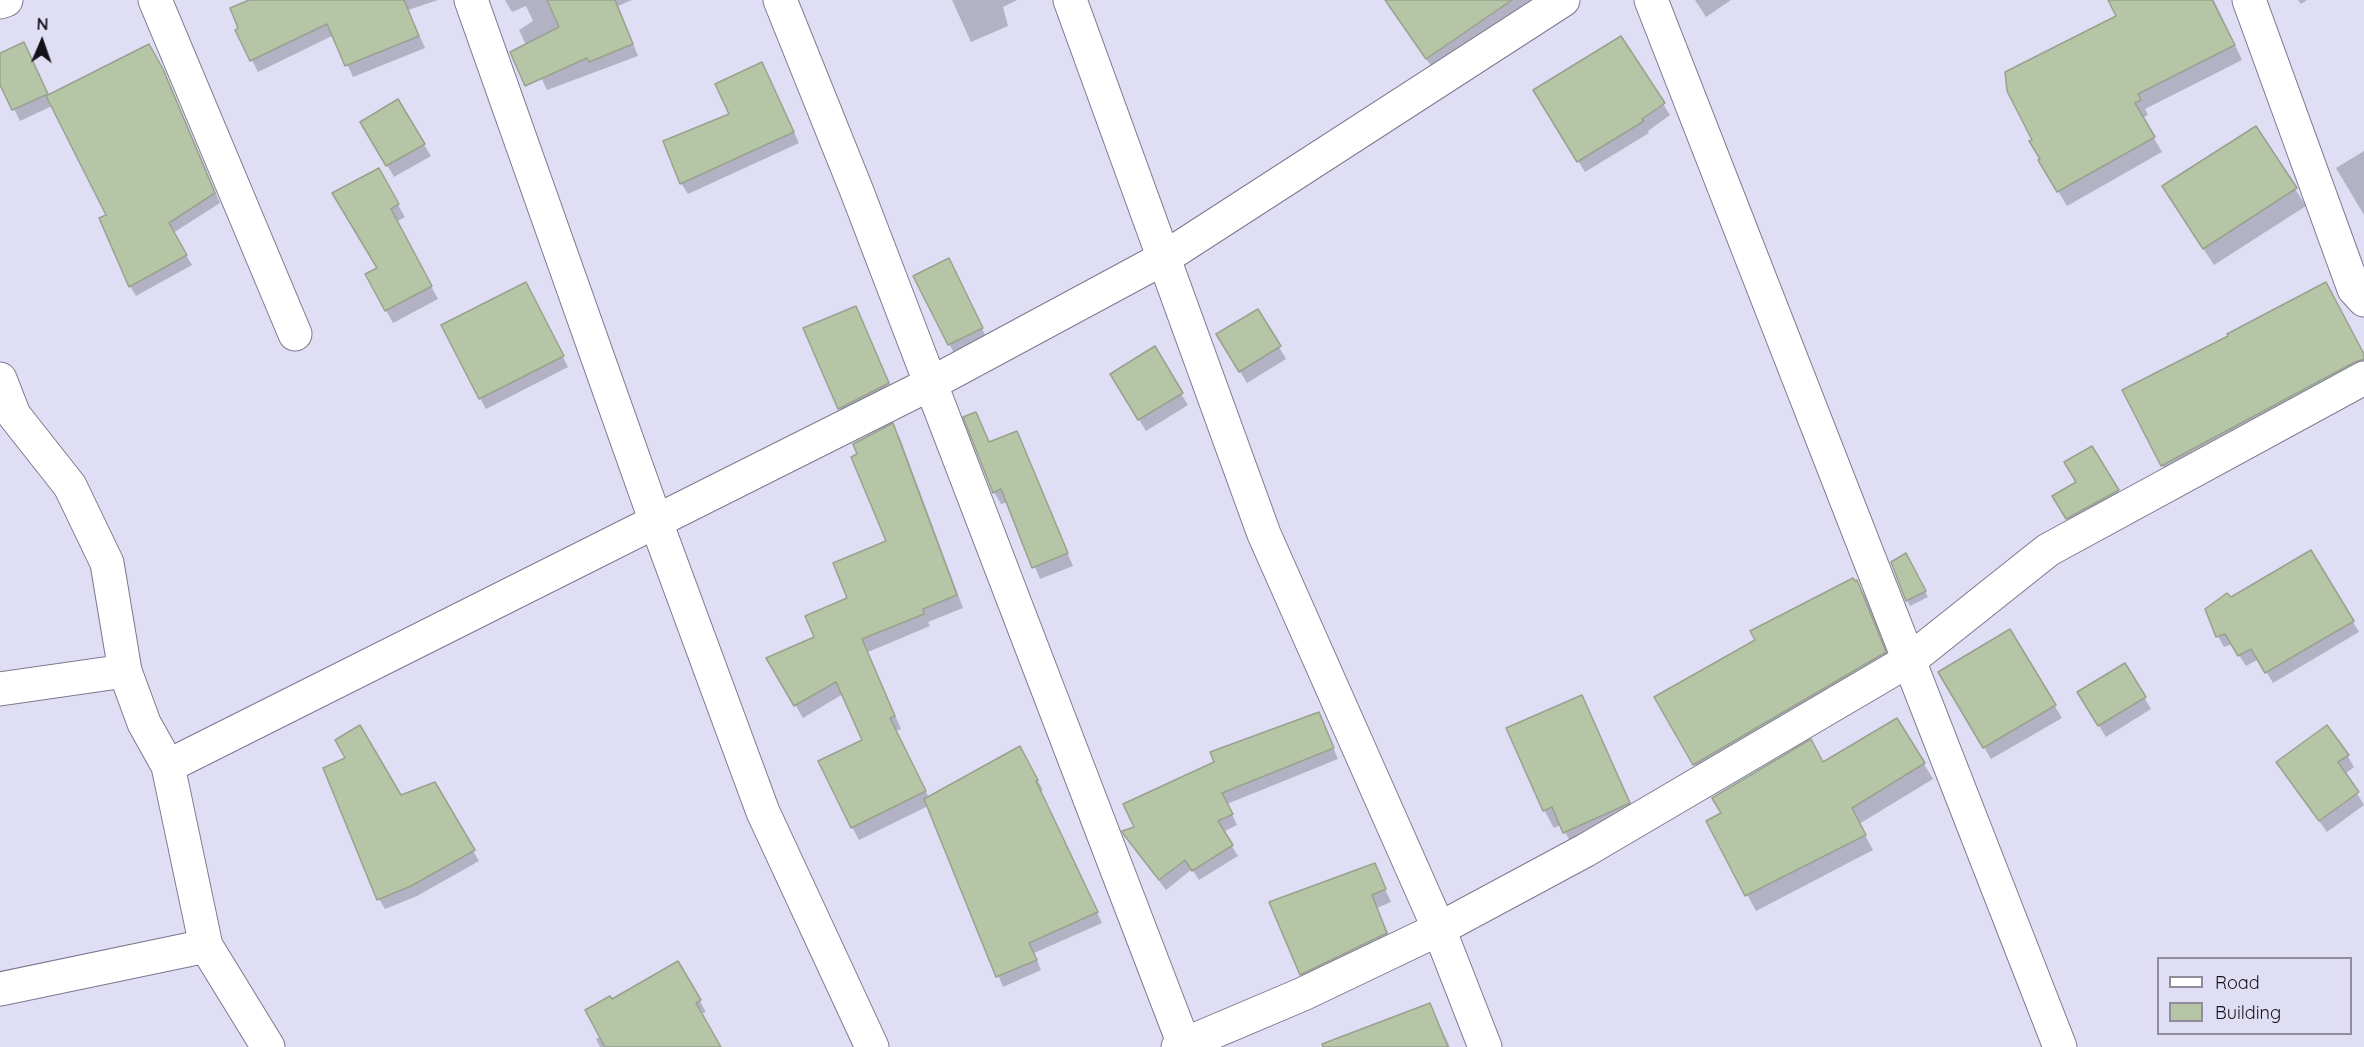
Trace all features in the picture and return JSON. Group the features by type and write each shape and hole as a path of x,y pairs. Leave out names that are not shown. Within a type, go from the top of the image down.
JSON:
{"street":[{"path":"0,2 6,0"},
{"path":"155,0 295,334"},
{"path":"471,0 656,522 763,812 872,1047"},
{"path":"780,0 856,189 1182,1046 1303,994 1439,929 1586,850 1911,659 2048,550 2364,378"},
{"path":"1070,0 1264,534 1439,929 1485,1047"},
{"path":"168,766 930,384 1164,258 1563,0"},
{"path":"1651,0 1911,659 2060,1047"},
{"path":"2249,0 2354,289 2364,300"},
{"path":"0,379 7,416 70,486 106,563 125,671 144,723 168,766 206,946 268,1047"},
{"path":"0,689 125,671"},
{"path":"0,989 206,946"}],"building":[{"path":"249,0 404,0 419,36 345,66 327,24 250,61 235,30 238,28 230,8"},
{"path":"547,0 615,0 633,44 589,62 587,58 525,86 510,52 559,27"},
{"path":"1385,0 1512,0 1426,59"},
{"path":"2108,0 2212,0 2235,45 2138,94 2141,100 2135,103 2155,137 2057,192 2038,160 2040,159 2029,141 2032,140 2007,91 2005,72 2116,16"},
{"path":"1621,36 1665,103 1642,119 1644,121 1577,162 1533,90"},
{"path":"24,42 48,94 12,110 0,85 0,53"},
{"path":"149,44 163,69 215,193 169,223 187,255 129,287 99,218 106,215 46,96"},
{"path":"762,62 794,132 680,184 663,141 729,114 715,84"},
{"path":"398,99 425,144 386,166 360,122"},
{"path":"2256,126 2297,188 2203,249 2162,186"},
{"path":"379,168 399,204 391,209 432,286 385,311 365,274 377,268 332,193"},
{"path":"949,258 983,328 948,345 913,276"},
{"path":"526,282 564,356 479,399 441,325"},
{"path":"2326,282 2364,354 2364,359 2161,466 2122,390 2228,336 2227,334"},
{"path":"856,306 889,383 838,409 803,328"},
{"path":"1258,309 1281,346 1239,372 1216,334"},
{"path":"1155,346 1183,393 1138,420 1110,374"},
{"path":"976,412 989,442 1017,431 1068,553 1032,568 1001,489 993,493 963,417"},
{"path":"893,423 957,595 923,609 924,614 862,639 895,716 890,718 926,791 851,828 818,761 862,740 836,682 794,706 766,658 814,637 805,616 847,598 833,563 886,541 851,457 857,454 853,444"},
{"path":"2092,446 2119,490 2066,519 2052,496 2076,482 2064,462"},
{"path":"2311,550 2354,621 2265,673 2251,649 2238,656 2225,634 2216,637 2205,609 2227,593 2231,597"},
{"path":"1906,553 1926,591 1906,601 1891,562"},
{"path":"1853,578 1857,580 1886,652 1693,765 1654,697 1755,640 1750,631"},
{"path":"2010,629 2056,705 1983,748 1938,672"},
{"path":"2125,663 2146,697 2098,726 2077,692"},
{"path":"1582,695 1630,803 1563,833 1552,807 1543,811 1506,728"},
{"path":"1319,712 1334,748 1222,793 1233,814 1218,821 1233,845 1192,871 1185,860 1159,880 1122,831 1134,827 1123,804 1214,762 1210,752"},
{"path":"1897,718 1925,763 1852,808 1866,835 1745,896 1706,821 1721,813 1712,798 1811,739 1823,762"},
{"path":"360,725 401,795 435,782 475,850 411,886 377,900 323,768 345,758 335,740"},
{"path":"2327,725 2349,755 2338,762 2359,792 2319,821 2276,762"},
{"path":"1020,746 1038,780 1036,781 1098,912 1029,943 1037,960 996,977 924,799"},
{"path":"1375,863 1386,889 1372,895 1387,933 1300,975 1269,902"},
{"path":"678,961 701,1000 696,1003 721,1047 605,1047 585,1010 610,996 612,999"},
{"path":"1430,1003 1448,1047 1323,1047 1322,1044"}]}
